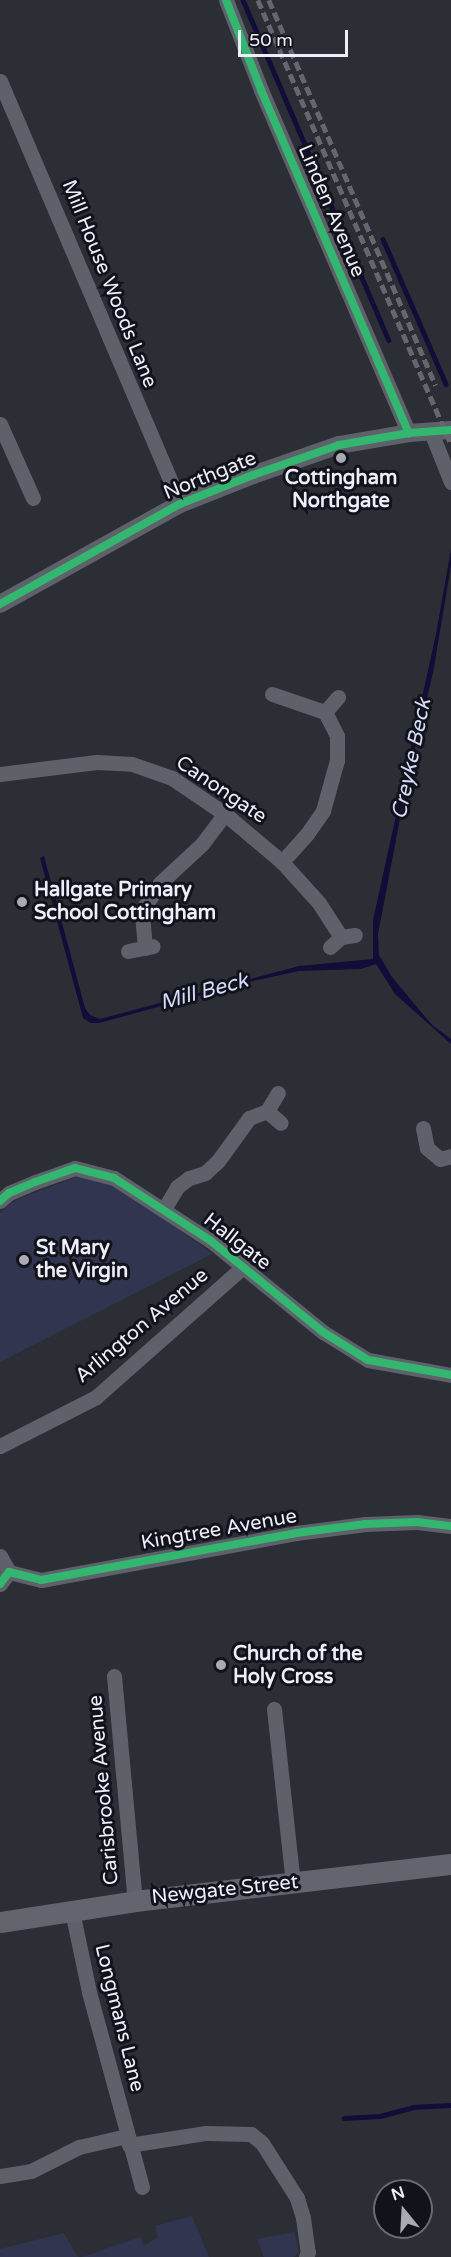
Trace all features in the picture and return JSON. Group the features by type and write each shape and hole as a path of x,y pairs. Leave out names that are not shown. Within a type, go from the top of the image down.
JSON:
{"main road":[{"name":"Newgate Street","path":"0,1922 135,1900 451,1864"}],"street":[{"name":"Linden Avenue","path":"226,0 261,90 409,433"},
{"name":"Mill House Woods Lane","path":"0,81 180,504"},
{"path":"0,424 32,482 33,498"},
{"name":"Northgate","path":"0,604 180,504 339,446 409,433 451,430"},
{"path":"431,432 451,483"},
{"path":"272,693 325,712 333,723 337,748 337,760 323,811 307,834 282,861"},
{"path":"325,712 338,697"},
{"name":"Canongate","path":"0,774 96,762 132,764 172,778 225,814 282,861 319,903 342,940"},
{"path":"128,951 149,947 142,910 160,883 202,844 225,814"},
{"path":"164,1209 177,1186 189,1178 205,1173 218,1161 249,1118 267,1111 278,1093"},
{"path":"267,1111 282,1123"},
{"path":"423,1128 427,1148 440,1159 451,1156"},
{"name":"Hallgate","path":"0,1201 9,1193 75,1168 114,1178 164,1209 243,1267 323,1332 368,1360 451,1375"},
{"name":"Arlington Avenue","path":"0,1446 96,1397 243,1267"},
{"name":"Kingtree Avenue","path":"0,1556 5,1578 41,1580 296,1533 365,1524 417,1522 451,1526"},
{"name":"Carisbrooke Avenue","path":"114,1676 135,1900"},
{"path":"274,1709 293,1883"},
{"name":"Longmans Lane","path":"72,1911 89,1992 142,2187"},
{"path":"0,2176 31,2171 79,2147 206,2133 251,2134 262,2143 297,2198 303,2218 308,2252 306,2257"}],"shaded area":[{"path":"79,1176 112,1185 161,1216 212,1254 0,1362 0,1213 16,1200"},
{"path":"192,2216 209,2257 82,2257 140,2237 144,2246 158,2237 155,2226"},
{"path":"295,2232 298,2253 294,2257 264,2257 257,2239"},
{"path":"64,2233 78,2257 0,2257 0,2249"}],"water":[{"path":"451,549 451,565 433,673 408,777 378,934 379,955 392,977 432,1025 451,1039 451,1044 395,994 376,964 361,969 299,971 253,981 99,1023 91,1023 83,1018 40,858 44,856 85,1008 90,1015 100,1019 299,966 373,959 373,920 436,634"}],"waterway":[{"path":"243,0 389,340"},
{"path":"383,239 446,384"},
{"path":"344,2118 380,2116 413,2107 451,2105"}],"railway":[{"path":"258,0 451,443"},
{"path":"269,0 436,385"}],"cycle path":[{"path":"226,0 261,90 409,433"},
{"path":"0,604 180,504 253,475 339,445 409,433 451,430"},
{"path":"0,1201 9,1193 75,1168 114,1178 211,1241 323,1332 368,1360 451,1375"},
{"path":"0,1584 9,1572 41,1580 296,1533 365,1524 417,1522 451,1526"}],"place":[{"name":"Cottingham Northgate","path":"341,458"},
{"name":"Hallgate Primary School Cottingham","path":"22,902"},
{"name":"St Mary the Virgin","path":"24,1260"},
{"name":"Church of the Holy Cross","path":"221,1665"}],"water label":[{"name":"Creyke Beck","path":"412,759"},
{"name":"Mill Beck","path":"204,992"}]}
